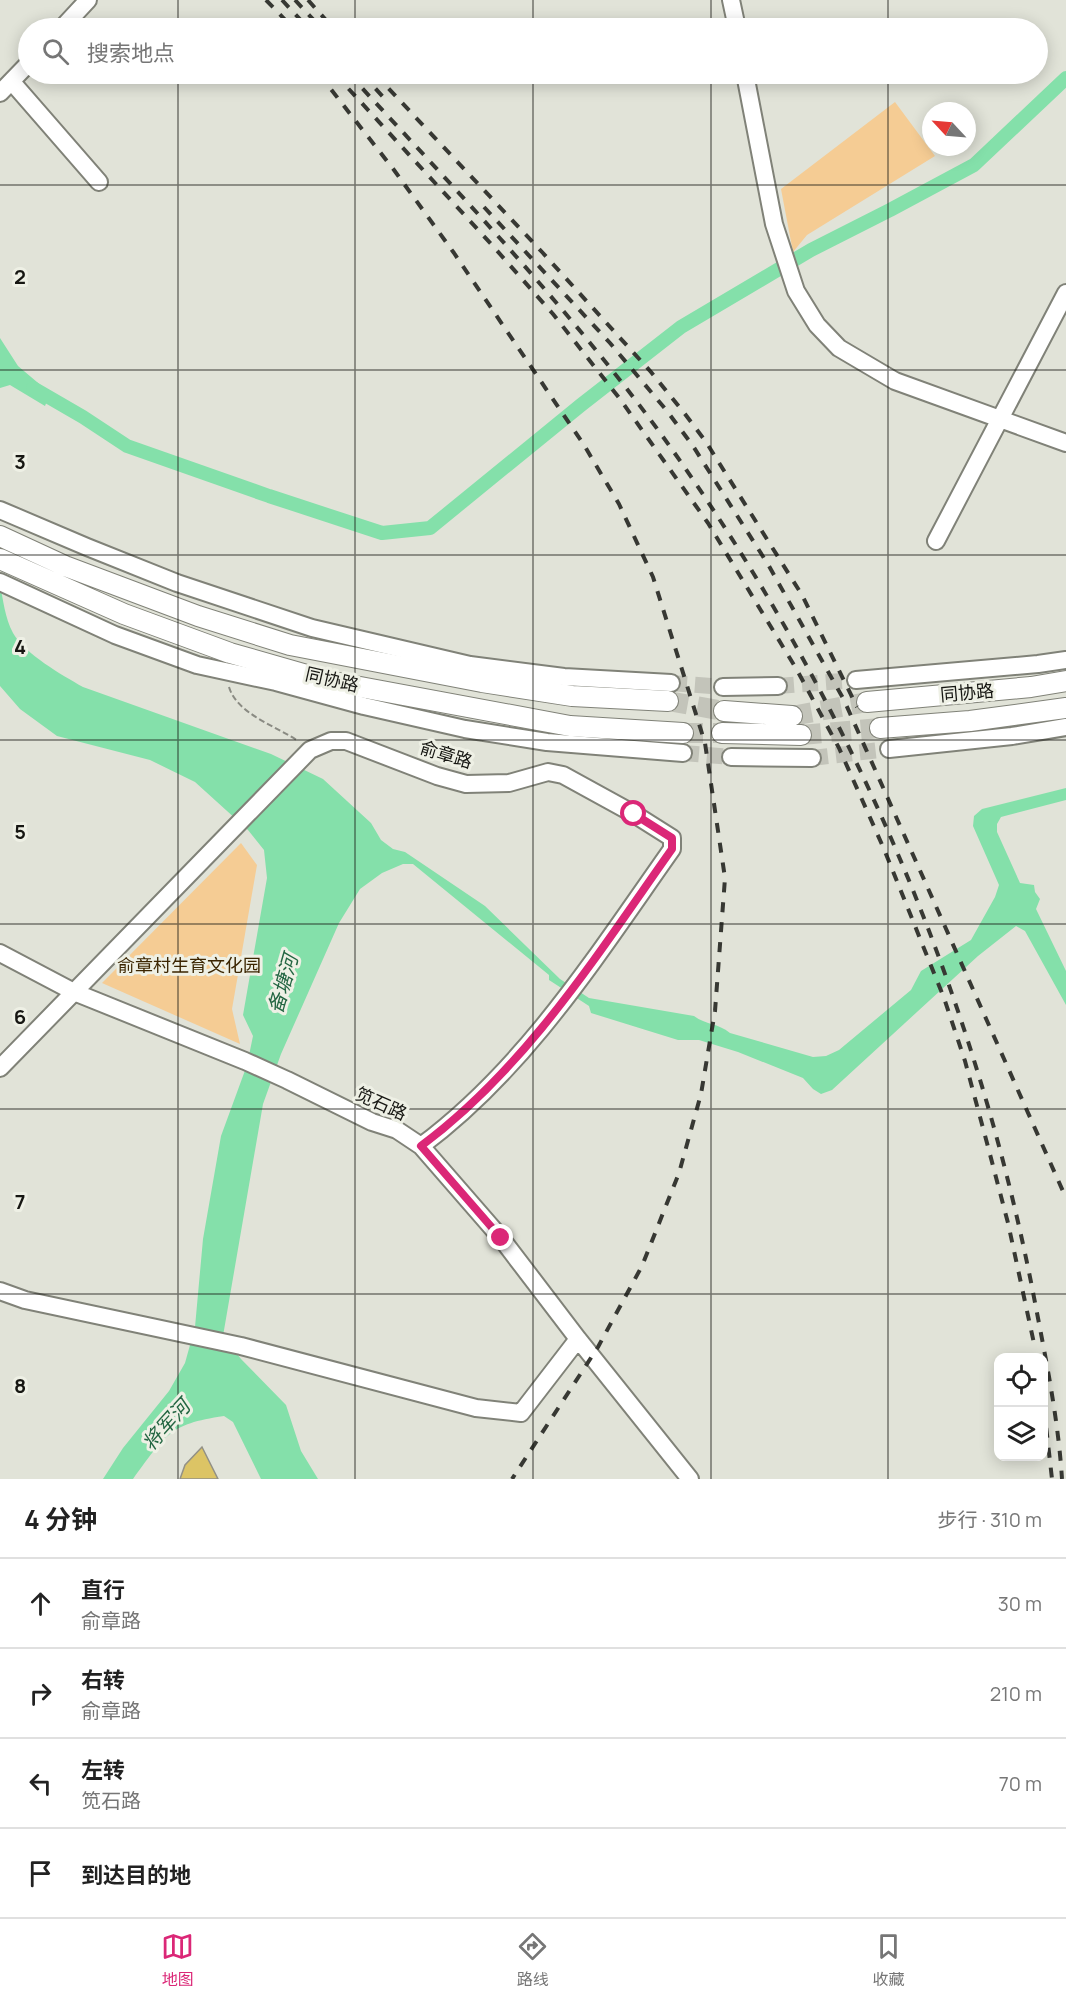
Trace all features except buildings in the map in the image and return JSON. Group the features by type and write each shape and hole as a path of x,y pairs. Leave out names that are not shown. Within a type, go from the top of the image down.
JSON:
{"main road":[{"name":"同协路","path":"6,539 65,566 198,616 290,645 482,682 572,696 669,692"},
{"name":"同协路","path":"8,562 124,614 177,634 230,653 328,681 570,726 683,733"},
{"name":"同协路","path":"867,702 1031,687 1066,681"},
{"name":"同协路","path":"880,728 970,721 1066,708"},
{"path":"724,711 792,716"},
{"path":"722,733 801,735"}],"street":[{"path":"71,18 88,0"},
{"path":"731,0 735,18"},
{"path":"18,74 6,87 99,182"},
{"path":"747,84 777,233 794,286 817,325 839,348 895,381 1066,442"},
{"path":"936,541 1066,294"},
{"path":"4,512 177,583 312,628 470,665 669,692"},
{"path":"0,582 115,635 197,665 276,682 364,706 465,729 547,741 683,753"},
{"path":"177,583 198,616"},
{"path":"856,680 1066,660"},
{"path":"723,687 778,686"},
{"path":"889,749 1012,736 1066,727"},
{"name":"俞章路","path":"0,1068 310,750 331,741 346,741 437,776 466,784 508,783 548,772 563,775 672,838 672,849 568,997 509,1065 445,1128 421,1146"},
{"path":"731,757 812,758"},
{"name":"笕石路","path":"0,953 74,992 245,1061 372,1122 397,1130 421,1146 501,1238 690,1479"},
{"path":"0,1291 25,1300 241,1346 476,1408 521,1413 578,1339"}],"path":[{"path":"229,684 229,690 252,716 310,750"}],"green space":[{"path":"895,102 922,138 922,156 935,156 807,235 793,252 781,189"},
{"name":"俞章村生育文化园","path":"241,843 257,865 232,1009 240,1044 102,983"}],"water":[{"path":"0,338 18,366 50,393 45,406 10,385 0,388"},
{"path":"0,583 6,615 13,633 26,649 45,663 83,687 271,754 323,779 371,823 381,840 393,849 405,852 485,906 560,979 589,998 694,1016 730,1033 813,1057 826,1056 839,1050 911,990 921,971 971,940 995,897 999,885 973,826 974,816 982,809 1066,788 1066,800 1001,817 997,824 997,832 1020,883 1034,885 1035,892 1040,899 1036,909 1066,971 1066,1005 1025,931 1016,926 978,956 832,1090 821,1094 803,1078 738,1052 699,1040 678,1040 591,1013 589,1006 549,980 549,975 413,864 403,864 382,873 360,889 339,923 281,1054 263,1104 223,1336 241,1359 286,1405 301,1451 318,1479 261,1479 233,1422 224,1416 191,1423 170,1434 161,1442 133,1479 103,1479 123,1448 169,1391 185,1363 195,1327 203,1239 221,1136 247,1065 253,1036 243,1015 267,878 264,850 248,830 195,782 150,760 57,736 20,709 0,686"}],"waterway":[{"path":"33,388 127,446 382,533 430,528 681,327 811,250 974,165 1066,78"}],"tunnel":[{"path":"778,686 856,680"},
{"path":"671,683 723,687"},
{"path":"668,701 724,711"},
{"path":"792,716 867,702"},
{"path":"801,735 880,728"},
{"path":"683,733 722,733"},
{"path":"812,758 889,749"},
{"path":"683,753 731,757"}],"railway":[{"path":"266,0 283,18"},
{"path":"282,0 299,18"},
{"path":"295,0 312,18"},
{"path":"308,0 324,18"},
{"path":"327,84 394,170 454,253 584,445 619,504 653,577 705,743 725,878 715,1011 701,1094 679,1173 642,1266 598,1347 512,1479"},
{"path":"344,84 553,314 620,399 708,523 797,670 839,748 884,849 944,998 965,1061 1008,1223 1035,1348"},
{"path":"358,84 588,340 661,434 727,531 788,631 843,735 892,841 936,950 974,1060 1006,1173 1032,1287 1054,1407 1062,1479"},
{"path":"371,84 385,99"},
{"path":"384,84 542,252 651,372 685,414 706,442 802,595 857,707"},
{"path":"484,207 610,343 667,411 693,446 769,566 844,700 1066,1198"},
{"path":"1048,1444 1052,1479"}],"route":[{"path":"501,1238 421,1146 445,1128 509,1065 568,997 672,849 672,838 634,814"}],"water label":[{"name":"备塘河","path":"283,984"},
{"name":"将军河","path":"166,1425"}]}
